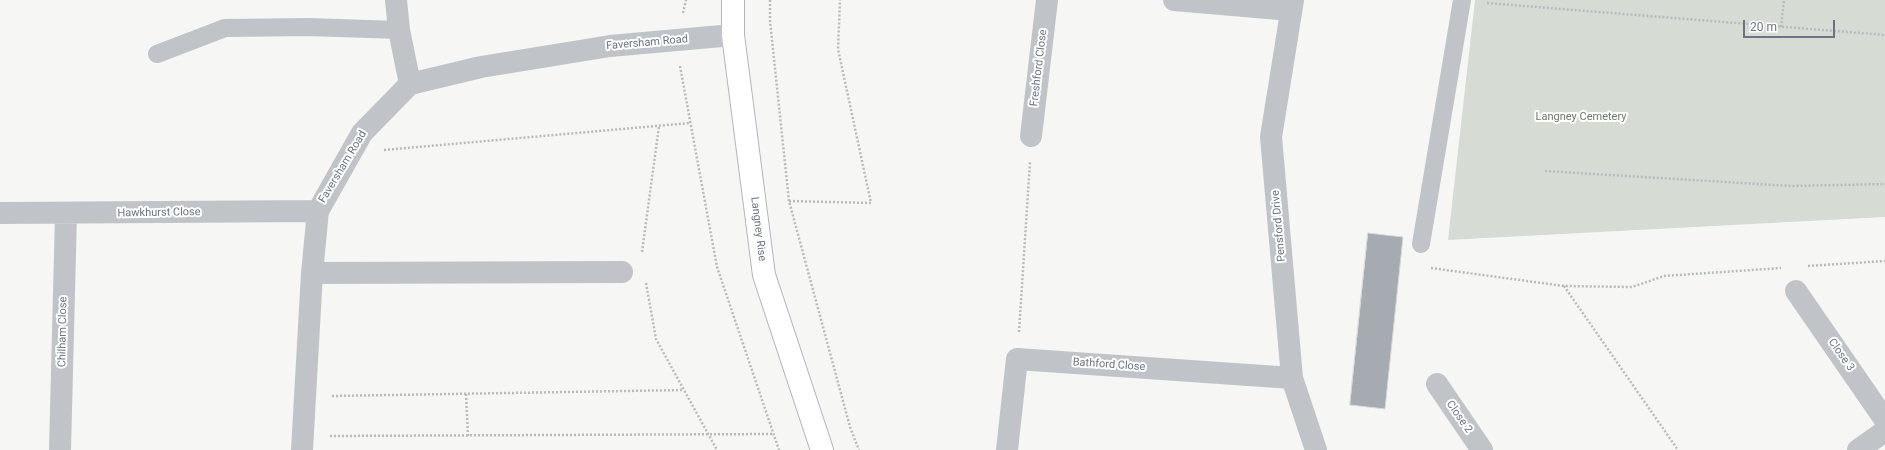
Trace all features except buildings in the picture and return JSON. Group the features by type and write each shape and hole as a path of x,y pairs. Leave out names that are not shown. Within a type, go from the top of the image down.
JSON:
{"main road":[{"name":"Langney Rise","path":"733,0 733,35 764,276 822,450"}],"street":[{"path":"396,0 399,30 410,84"},
{"name":"Freshford Close","path":"1031,136 1047,0"},
{"path":"1174,0 1292,5"},
{"name":"Pensford Drive","path":"1292,5 1271,137 1292,378 1316,450"},
{"name":"Faversham Road","path":"303,443 312,274 318,211 362,133 410,84 489,65 610,46 733,35"},
{"name":"Hawkhurst Close","path":"0,214 318,211"},
{"name":"Chilham Close","path":"60,450 66,214"},
{"path":"312,274 622,272"},
{"name":"Close 3","path":"1796,291 1885,420"},
{"path":"1007,450 1017,359"},
{"name":"Bathford Close","path":"1017,359 1292,378"},
{"name":"Close 2","path":"1437,384 1482,450"},
{"path":"1858,450 1885,431"}],"lane":[{"path":"1421,244 1462,0"},
{"path":"157,54 225,28 308,27 399,30"}],"path":[{"path":"686,0 675,40 717,267 779,450"},
{"path":"770,0 770,22 789,201 850,427 859,450"},
{"path":"789,201 871,203 838,49 840,0"},
{"path":"1462,0 1885,35"},
{"path":"1781,27 1784,0"},
{"path":"350,154 690,123"},
{"path":"642,254 659,126"},
{"path":"1017,359 1031,136"},
{"path":"1545,171 1791,186 1885,184"},
{"path":"1421,244 1428,267 1564,286 1632,287 1664,276 1782,268"},
{"path":"1806,266 1885,261"},
{"path":"646,280 656,339 717,450"},
{"path":"1564,286 1678,450"},
{"path":"305,396 684,390"},
{"path":"466,394 468,436"},
{"path":"303,443 468,436 774,434"}],"green space":[{"name":"Langney Cemetery","path":"1475,0 1885,0 1885,217 1448,240"}]}
